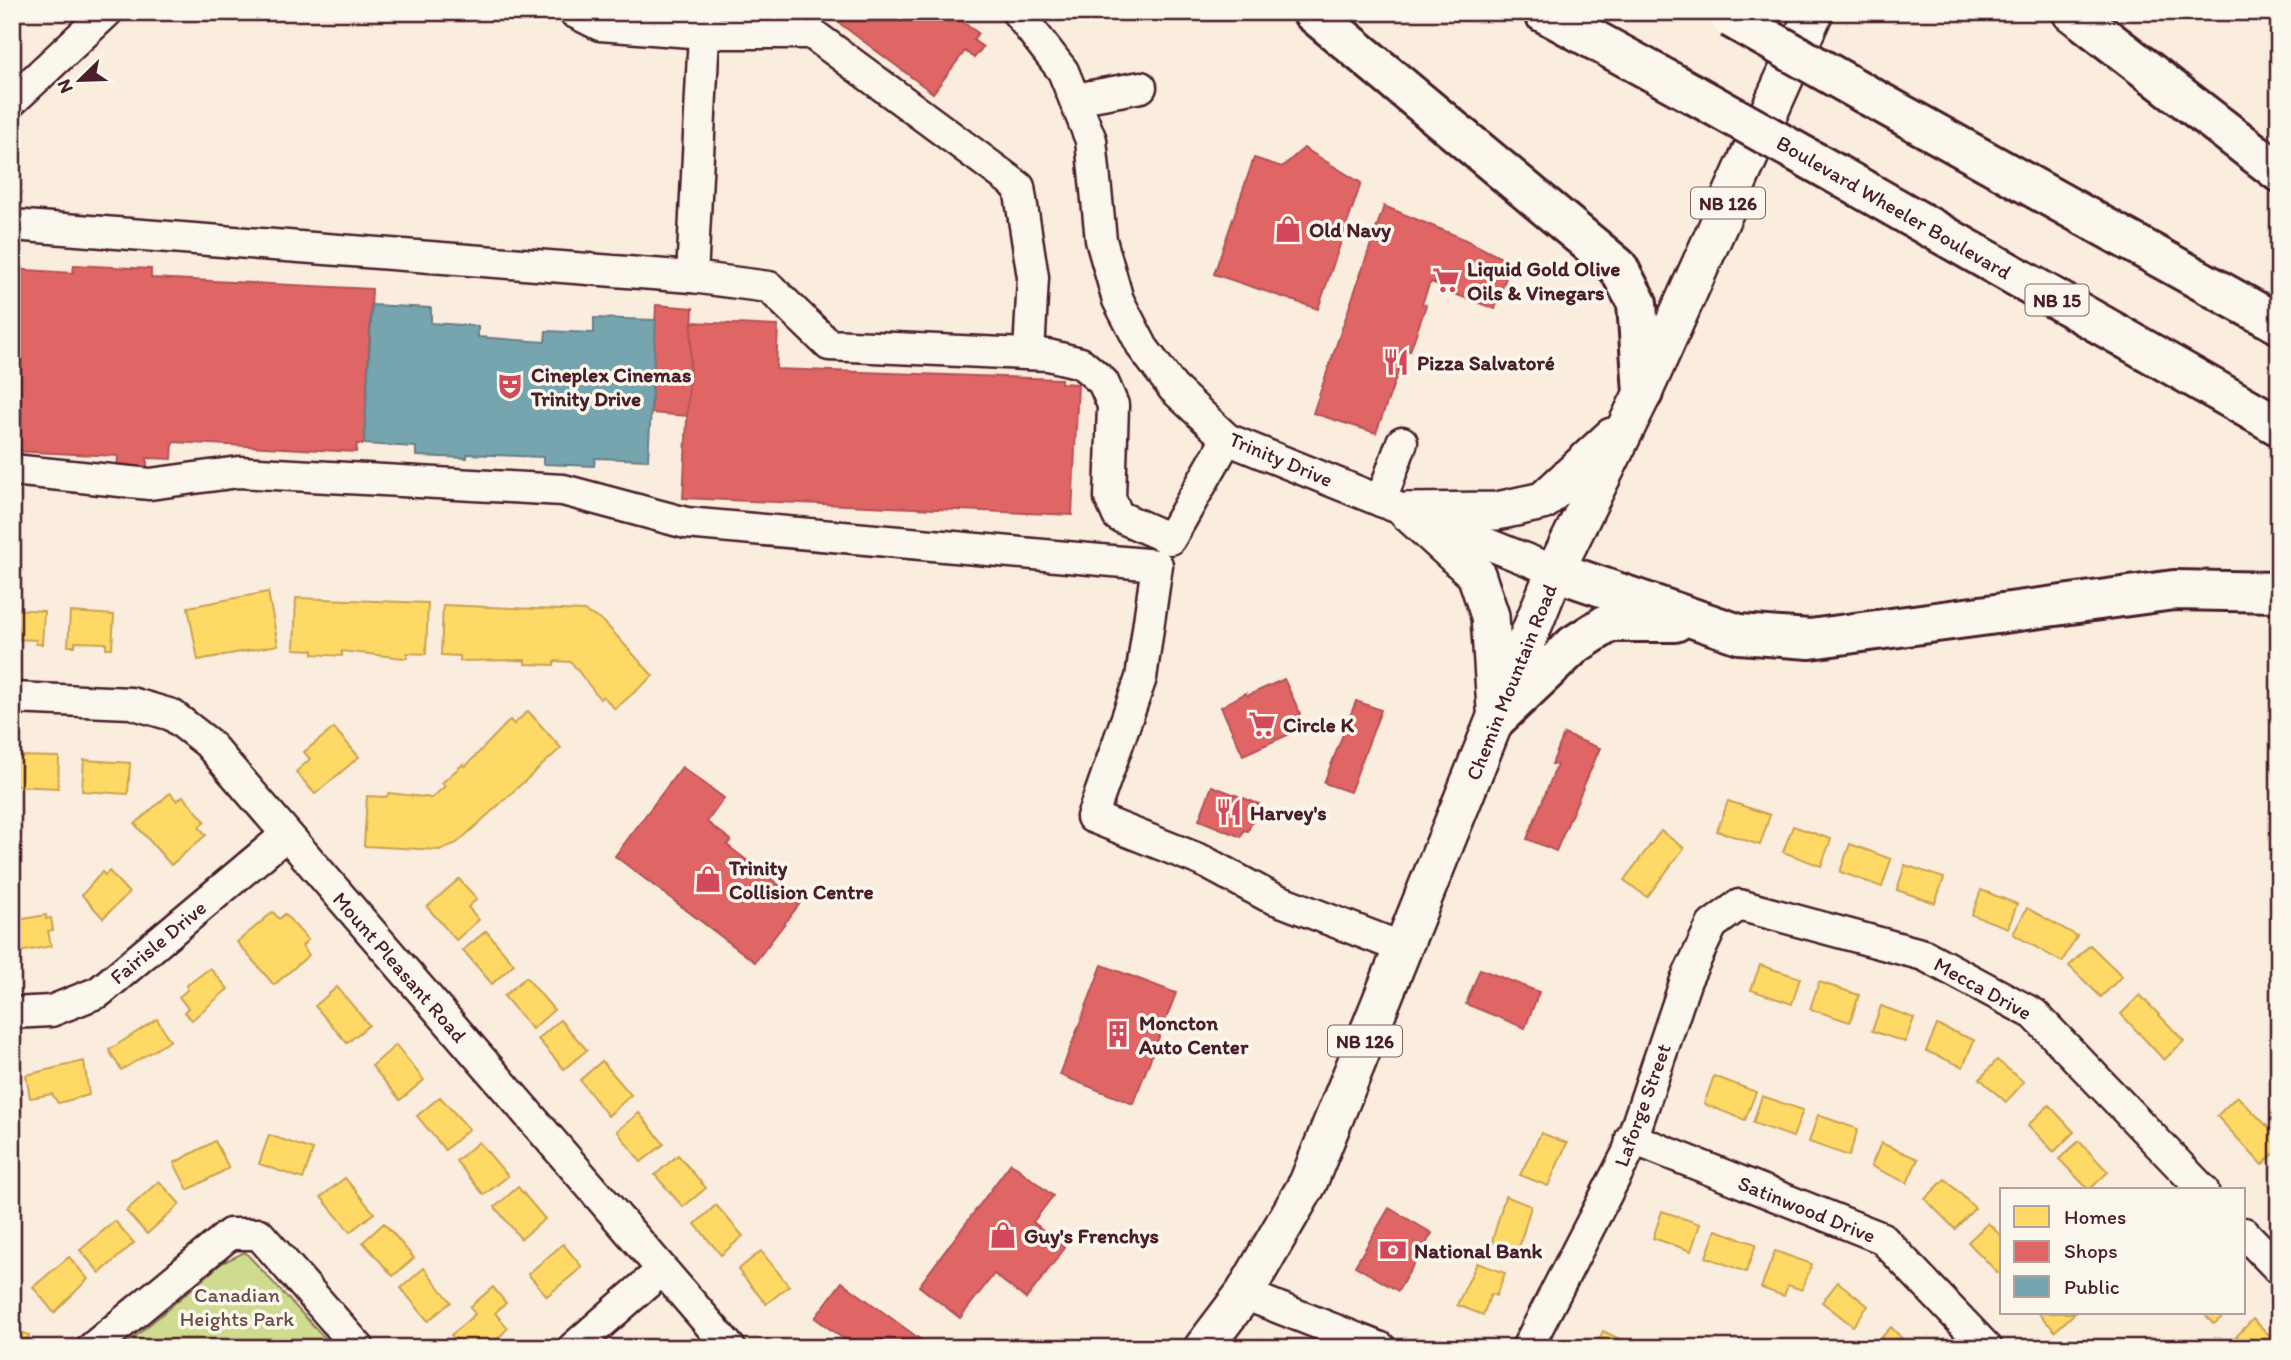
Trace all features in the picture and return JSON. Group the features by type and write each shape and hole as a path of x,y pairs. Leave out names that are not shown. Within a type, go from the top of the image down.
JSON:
{"highway":[{"path":"1312,12 1618,267 1637,303 1637,406"},
{"name":"Boulevard Wheeler Boulevard","path":"1543,12 1836,174 2279,426"},
{"path":"2071,12 2279,172"},
{"path":"2082,12 2114,43"},
{"path":"1725,15 2279,324"},
{"path":"1555,571 1739,634 1810,639 2174,590 2279,592"},
{"path":"1497,718 1574,645 1609,622 1701,621"}],"main road":[{"name":"Chemin Mountain Road","path":"1203,1348 1244,1294 1308,1183 1555,571 1637,406 1814,12"},
{"path":"1394,506 1497,511 1543,502 1637,406"},
{"path":"1394,506 1476,574 1490,616 1497,718"}],"street":[{"path":"12,101 47,80 107,12"},
{"name":"Trinity Drive","path":"1017,12 1063,71 1091,140 1101,240 1118,300 1143,348 1173,388 1227,439 1555,571"},
{"path":"591,17 704,22 811,33 1019,187 1032,277 1029,354"},
{"path":"692,277 704,22"},
{"path":"1074,99 1141,87"},
{"path":"12,225 692,277 769,287 829,345 1029,354 1081,363 1103,382 1114,405 1110,498 1118,516 1170,539"},
{"path":"1227,439 1157,565 1141,678 1092,817 1203,860 1268,896 1403,948"},
{"path":"1394,506 1402,442"},
{"path":"12,470 150,484 239,472 563,490 686,523 1157,565"},
{"name":"Mount Pleasant Road","path":"12,698 131,703 172,715 208,743 730,1348"},
{"name":"Fairisle Drive","path":"12,1013 51,1011 99,992 286,835"},
{"name":"Laforge Street","path":"1527,1348 1628,1154 1631,1138 1686,980 1712,925 1739,905"},
{"name":"Mecca Drive","path":"1739,905 1924,955 2034,1014 2201,1188"},
{"name":"Satinwood Drive","path":"1631,1138 1882,1238 1987,1348"},
{"path":"92,1348 230,1234 259,1234 359,1348"},
{"path":"2246,1235 2279,1269"},
{"path":"573,1348 662,1270"},
{"path":"1244,1294 1381,1348"}],"green space":[{"name":"Canadian Heights Park","path":"245,1252 334,1348 122,1348 222,1263"}],"building: Homes":[{"path":"268,592 278,645 198,660 188,607"},
{"path":"296,598 428,603 426,654 407,653 407,658 404,658 342,651 342,656 313,654 313,650 294,649"},
{"path":"443,605 584,611 603,621 653,676 615,709 603,696 600,699 571,662 554,661 554,665 525,664 525,660 460,661 460,656 441,655"},
{"path":"12,609 44,611 42,644 36,644 36,640 12,639"},
{"path":"70,612 114,615 112,648 106,648 106,643 75,642 75,646 68,646"},
{"path":"528,711 561,748 457,843 439,850 364,846 367,796 386,797 389,793 432,798 445,786 442,783 463,764 465,767 510,720 514,724"},
{"path":"334,728 359,757 315,794 296,772 310,759 304,752"},
{"path":"16,756 59,757 58,788 14,786"},
{"path":"84,760 130,763 128,794 82,791"},
{"path":"170,793 177,801 183,796 205,821 199,827 206,835 171,865 135,824"},
{"path":"1728,801 1770,815 1760,845 1717,831"},
{"path":"1793,826 1831,839 1821,866 1783,852"},
{"path":"1661,831 1684,848 1647,897 1624,880"},
{"path":"1850,844 1891,859 1882,887 1840,872"},
{"path":"1905,865 1944,878 1935,903 1897,890"},
{"path":"109,871 129,893 103,918 82,895 102,872 105,875"},
{"path":"459,879 477,899 468,907 479,920 456,940 427,907"},
{"path":"1981,890 2017,904 2008,928 1972,915"},
{"path":"2027,908 2077,936 2062,962 2013,934"},
{"path":"273,912 279,919 285,914 308,940 302,946 309,955 274,985 237,942"},
{"path":"46,915 46,919 51,918 53,930 48,931 51,946 14,953 12,921"},
{"path":"486,931 514,964 492,984 463,950"},
{"path":"2090,945 2122,976 2101,997 2069,966"},
{"path":"1760,965 1800,978 1792,1004 1751,990"},
{"path":"210,968 228,989 192,1020 184,1012 188,1008 179,997 188,989 186,986"},
{"path":"526,977 554,1010 532,1029 504,996"},
{"path":"1819,982 1859,995 1850,1022 1810,1009"},
{"path":"337,987 369,1025 347,1043 315,1006"},
{"path":"2140,995 2184,1041 2164,1060 2121,1014"},
{"path":"1881,1006 1914,1018 1905,1042 1872,1031"},
{"path":"157,1019 170,1041 121,1070 109,1050"},
{"path":"560,1020 587,1050 564,1069 538,1039"},
{"path":"1937,1025 1974,1040 1963,1067 1926,1051"},
{"path":"396,1045 424,1080 400,1100 372,1066"},
{"path":"1997,1060 2024,1082 2006,1102 1980,1079"},
{"path":"84,1061 89,1095 58,1103 52,1094 30,1098 26,1075"},
{"path":"602,1061 631,1095 608,1116 580,1080"},
{"path":"1714,1076 1756,1092 1745,1120 1704,1104"},
{"path":"1762,1096 1803,1110 1793,1137 1753,1123"},
{"path":"2237,1096 2279,1138 2279,1149 2262,1165 2217,1116"},
{"path":"440,1097 469,1129 445,1150 417,1116"},
{"path":"2049,1105 2074,1132 2054,1152 2028,1125"},
{"path":"639,1113 664,1144 641,1162 617,1131"},
{"path":"1818,1115 1858,1129 1849,1156 1809,1142"},
{"path":"1541,1133 1567,1143 1548,1186 1520,1175"},
{"path":"269,1135 313,1150 303,1179 259,1164"},
{"path":"215,1141 229,1168 188,1190 174,1163"},
{"path":"2079,1141 2108,1172 2091,1188 2087,1188 2059,1159"},
{"path":"479,1142 508,1176 484,1195 456,1161"},
{"path":"1881,1143 1918,1159 1907,1183 1871,1166"},
{"path":"678,1155 706,1188 683,1207 655,1175"},
{"path":"345,1178 374,1213 350,1232 321,1197"},
{"path":"1945,1179 1975,1208 1955,1229 1925,1199"},
{"path":"159,1181 180,1204 147,1234 126,1211"},
{"path":"518,1187 545,1219 521,1239 495,1207"},
{"path":"1505,1196 1531,1206 1518,1251 1492,1242"},
{"path":"716,1205 743,1236 721,1255 695,1224"},
{"path":"1662,1211 1700,1224 1691,1251 1653,1238"},
{"path":"115,1221 134,1243 100,1273 80,1250"},
{"path":"384,1223 414,1258 393,1276 363,1242"},
{"path":"1988,1223 2000,1235 2000,1271 1998,1273 1968,1242"},
{"path":"1716,1230 1756,1244 1746,1272 1706,1257"},
{"path":"563,1244 582,1267 547,1296 528,1274"},
{"path":"761,1251 789,1286 766,1304 738,1270"},
{"path":"1775,1251 1812,1264 1802,1290 1788,1285 1784,1296 1761,1288"},
{"path":"69,1257 88,1279 54,1313 33,1287"},
{"path":"1477,1263 1505,1273 1496,1296 1491,1294 1483,1315 1457,1305"},
{"path":"424,1268 451,1302 428,1321 401,1288"},
{"path":"1838,1282 1868,1306 1853,1326 1822,1302"},
{"path":"493,1287 506,1303 495,1313 508,1328 489,1348 462,1348 451,1335 475,1314 470,1307"},
{"path":"2039,1314 2074,1314 2055,1331"},
{"path":"2204,1314 2226,1314 2214,1324"},
{"path":"2253,1319 2279,1345 2277,1348 2240,1348 2233,1340"},
{"path":"1891,1327 1911,1348 1872,1348"},
{"path":"12,1329 29,1335 24,1348 12,1348"},
{"path":"1603,1331 1638,1348 1595,1348"}],"building: Shops":[{"path":"788,12 949,12 978,33 973,40 983,47 974,58 965,51 933,93 827,14"},
{"name":"Old Navy","path":"1304,148 1361,183 1318,309 1214,274 1254,158 1282,167"},
{"path":"1384,206 1464,239 1511,263 1495,309 1454,294 1455,291 1431,282 1422,304 1426,305 1410,351 1406,350 1376,433 1313,413"},
{"path":"74,265 151,269 151,278 372,289 364,444 357,444 356,452 173,442 172,459 147,458 147,470 117,469 118,456 12,451 12,269 73,273"},
{"path":"656,305 693,308 688,416 651,413"},
{"path":"692,322 778,326 776,369 1061,379 1061,383 1078,384 1072,515 683,498"},
{"name":"Circle K","path":"1284,679 1300,713 1290,734 1243,755 1221,707 1246,693 1247,696"},
{"path":"1356,701 1381,710 1350,792 1324,783"},
{"path":"1564,734 1600,748 1556,851 1527,839 1557,765 1552,764"},
{"name":"Trinity Collision Centre","path":"682,767 724,798 707,822 731,840 727,845 801,902 755,962 615,856"},
{"name":"Harvey's","path":"1212,786 1259,804 1248,831 1244,830 1241,837 1199,820"},
{"name":"Moncton Auto Center","path":"1102,965 1176,993 1133,1104 1060,1075"},
{"path":"1480,969 1539,992 1525,1028 1466,1004"},
{"name":"Guy's Frenchys","path":"1011,1163 1053,1196 1033,1222 1065,1248 1026,1299 994,1274 960,1318 919,1286"},
{"name":"National Bank","path":"1389,1208 1432,1233 1398,1291 1355,1266"},
{"path":"842,1282 932,1348 856,1348 815,1318"}],"building: Public":[{"name":"Cineplex Cinemas Trinity Drive","path":"372,305 431,308 431,323 478,326 478,337 545,342 546,331 594,333 594,318 656,320 648,460 595,458 594,466 543,464 543,457 467,454 467,458 416,456 416,447 364,444"}],"place":[{"name":"Old Navy","path":"1288,229"},
{"name":"Liquid Gold Olive Oils & Vinegars","path":"1446,280"},
{"name":"Pizza Salvatoré","path":"1396,362"},
{"name":"Cineplex Cinemas Trinity Drive","path":"510,386"},
{"name":"Circle K","path":"1262,724"},
{"name":"Harvey's","path":"1229,812"},
{"name":"Trinity Collision Centre","path":"708,879"},
{"name":"Moncton Auto Center","path":"1118,1034"},
{"name":"Guy's Frenchys","path":"1003,1235"},
{"name":"National Bank","path":"1393,1250"}]}
